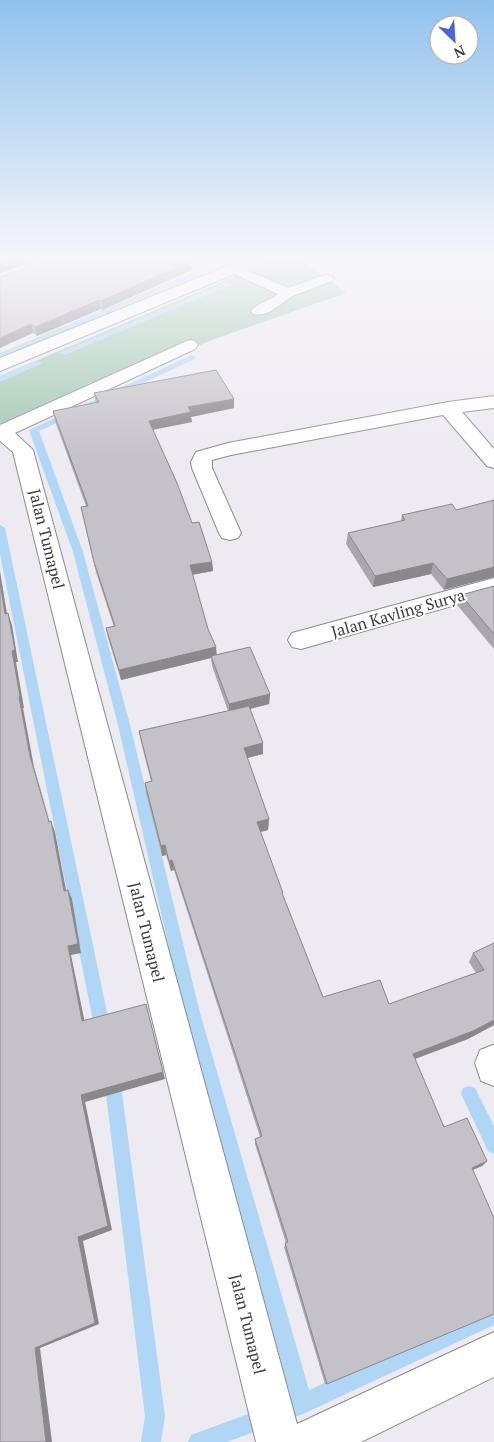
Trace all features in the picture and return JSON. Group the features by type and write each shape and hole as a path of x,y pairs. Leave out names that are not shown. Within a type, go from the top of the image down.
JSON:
{"street":[{"path":"0,365 91,324"},
{"name":"Jalan Tumapel","path":"189,345 0,432 24,450 284,1431 494,1354"},
{"path":"230,533 202,468 200,462 203,456 216,451 448,408 494,402"},
{"path":"448,408 494,462"},
{"name":"Jalan Kavling Surya","path":"301,640 494,586"}],"green space":[{"path":"122,324 257,324 209,341 0,435 0,376"}],"building":[{"path":"0,324 30,324 0,338"},
{"path":"216,370 234,399 188,407 191,412 149,421 177,483 192,523 199,522 212,562 190,565 208,629 216,647 119,670 106,628 115,626 94,562 81,507 88,506 53,411 99,402 94,393"},
{"path":"494,500 494,567 447,579 433,563 375,576 348,533 405,520 402,515 452,504 456,510"},
{"path":"0,582 5,614 8,613 15,650 12,651 30,756 49,822 51,821 64,891 68,890 78,944 68,946 82,1021 146,1004 163,1072 81,1095 108,1226 78,1237 95,1323 35,1348 46,1442 0,1442"},
{"path":"494,586 494,634 461,595"},
{"path":"250,647 270,694 229,704 211,656"},
{"path":"249,706 263,743 244,748 269,819 257,822 282,893 323,997 380,980 389,1004 484,970 473,953 494,943 494,1020 473,1031 413,1054 444,1127 467,1118 487,1161 472,1168 494,1218 494,1314 327,1384 285,1243 288,1242 255,1139 262,1136 172,860 169,861 165,845 161,846 145,783 152,781 139,731"}],"waterway":[{"path":"0,356 76,324"},
{"path":"62,353 131,324"},
{"path":"192,357 34,430 78,552 123,721 192,1013 303,1404"},
{"path":"0,379 39,363"},
{"path":"0,528 103,1031"},
{"path":"112,1078 155,1416 151,1442"},
{"path":"469,1094 494,1145"},
{"path":"303,1404 494,1315"},
{"path":"198,1442 303,1404"}]}
